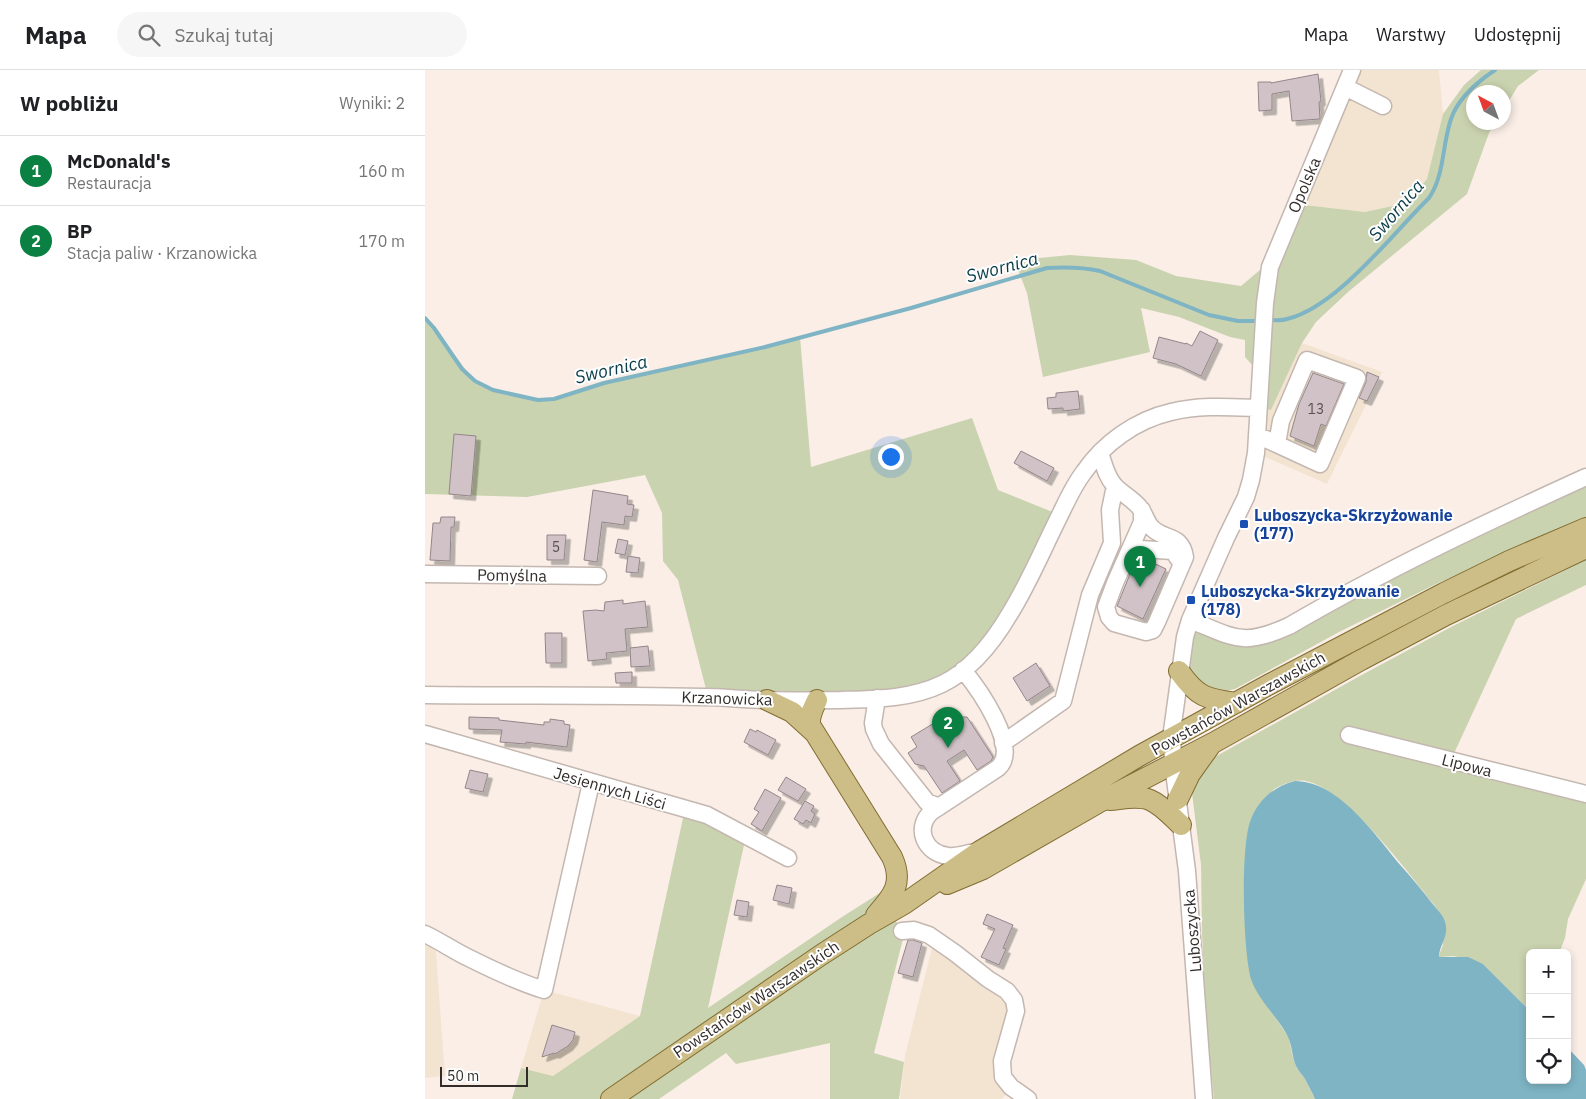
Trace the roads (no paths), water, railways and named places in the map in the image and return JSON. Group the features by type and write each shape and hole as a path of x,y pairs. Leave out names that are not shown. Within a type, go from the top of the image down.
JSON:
{"main road":[{"name":"Powstańców Warszawskich","path":"611,1099 821,954 904,904 980,850 1139,756 1236,702 1444,593 1509,561 1586,528"},
{"name":"Powstańców Warszawskich","path":"904,904 983,869 1103,800 1213,743 1361,660 1446,615 1586,548"},
{"path":"1179,671 1193,688 1205,697 1236,702"},
{"path":"767,700 792,712 814,732"},
{"path":"817,700 809,718 810,725 892,857 897,870 897,882 892,895 869,924"},
{"path":"1178,799 1190,774 1213,743"},
{"path":"1103,800 1131,798 1149,800 1163,809 1181,825"}],"street":[{"name":"Opolska","path":"1191,620 1226,538 1246,497 1254,466 1265,303 1273,260 1352,70"},
{"path":"1345,87 1383,106"},
{"path":"1257,436 1320,464 1357,378 1307,360 1281,422 1277,444"},
{"name":"Krzanowicka","path":"425,695 708,697 817,700 898,697 925,691 944,683 963,670 980,655 1003,626 1014,608 1079,479 1100,453 1118,437 1149,419 1170,412 1198,407 1258,408"},
{"path":"1100,453 1107,474 1112,482 1142,510 1153,530 1179,542 1185,557 1178,557 1138,543"},
{"path":"1191,620 1236,638 1258,638 1273,633 1393,568 1586,477"},
{"path":"1079,479 1112,482"},
{"path":"1003,743 1063,701 1090,595 1112,543 1109,510 1112,482"},
{"path":"1142,510 1138,543 1115,583 1106,607 1109,618 1114,623 1146,632 1153,630 1178,557"},
{"path":"1138,543 1153,530"},
{"name":"Pomyślna","path":"425,574 598,576"},
{"name":"Luboszycka","path":"1191,620 1183,643 1172,738 1173,764 1193,934 1204,1099"},
{"path":"963,670 977,687 988,705 1003,743 1005,759 1003,764 931,812 923,823 923,835 928,844 938,853 945,856 959,856 980,850"},
{"path":"877,698 873,723 881,744 927,802 939,807"},
{"name":"Jesiennych Liści","path":"425,734 707,816 788,858"},
{"name":"Lipowa","path":"1349,735 1586,794"},
{"path":"425,934 444,943 467,958 530,986 544,990 591,783"},
{"path":"902,931 914,930 929,935 955,952 988,979 1007,990 1014,1000 1016,1011 1002,1061 1003,1076 1011,1087 1028,1099"}],"water":[{"path":"1295,781 1311,783 1327,790 1355,812 1442,915 1446,934 1439,957 1468,957 1483,964 1526,1007 1526,1084 1571,1084 1571,1051 1584,1065 1586,1070 1586,1099 1315,1099 1296,1066 1288,1037 1254,987 1248,965 1246,946 1244,874 1245,851 1251,819 1258,805 1269,794"}],"waterway":[{"name":"Swornica","path":"1268,320 1287,319 1306,312 1325,300 1363,268 1429,198 1441,169 1448,129 1454,111 1463,97 1495,70"},
{"name":"Swornica","path":"425,318 462,369 475,381 493,390 538,400 554,399 604,383 765,347 911,308 1047,268 1100,271 1209,315 1238,321 1261,321"}],"place":[{"name":"Luboszycka-Skrzyżowanie (177)","path":"1244,524"},
{"name":"McDonald's","path":"1140,587"},
{"name":"Luboszycka-Skrzyżowanie (178)","path":"1191,600"},
{"name":"BP","path":"948,748"}]}
